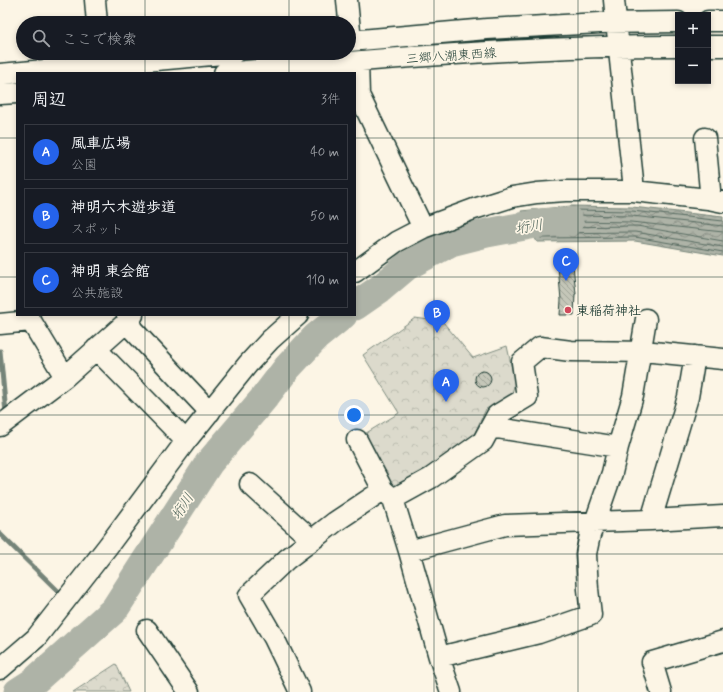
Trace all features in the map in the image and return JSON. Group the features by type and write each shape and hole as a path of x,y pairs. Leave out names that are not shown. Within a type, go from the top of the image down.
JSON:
{"street":[{"path":"347,0 348,16"},
{"path":"614,0 634,191"},
{"path":"711,22 723,21"},
{"name":"三郷八潮東西線","path":"356,40 487,29 600,22 675,22"},
{"name":"三郷八潮東西線","path":"236,72 490,52 618,46 675,46"},
{"path":"711,46 723,46"},
{"path":"0,74 93,60"},
{"path":"358,62 357,97 423,228"},
{"path":"0,94 16,93"},
{"path":"705,138 710,190 716,201"},
{"path":"356,271 396,242 423,228 512,197 537,193 566,191 634,191 716,201"},
{"path":"0,669 36,638 108,546 186,441 248,364 270,340 297,316"},
{"path":"130,317 132,329 210,412"},
{"path":"0,426 65,377 130,317"},
{"path":"439,657 539,633 591,615 586,554 590,535 612,473 633,396 646,319"},
{"path":"0,324 30,321 65,377"},
{"path":"294,690 274,638 250,595 287,560 335,522 388,494 431,478 483,441 497,415 527,397 522,362 540,347 571,351 653,352 723,359"},
{"path":"96,349 186,441"},
{"path":"651,520 688,397 695,356"},
{"path":"491,427 618,447"},
{"path":"357,440 388,494 409,551 439,657 451,692"},
{"path":"250,484 312,540"},
{"path":"409,551 505,525 723,516"},
{"path":"147,630 184,690"},
{"path":"661,692 652,662 723,641"}],"green space":[{"path":"415,318 443,322 473,358 507,346 515,383 511,396 486,409 471,441 399,488 387,482 363,435 399,413 363,355"},
{"path":"116,664 129,692 73,692"}],"water":[{"path":"571,206 632,207 723,217 723,256 635,241 537,242 521,211"}],"building":[{"path":"573,265 576,294 574,315 560,315 561,300 558,266"},
{"path":"483,371 490,376 491,379 486,386 483,387 476,382 475,379 480,372"}],"waterway":[{"name":"垳川","path":"356,305 381,288 407,266 451,242 487,233 541,223 569,221"},
{"name":"垳川","path":"18,692 32,683 114,610 209,463 264,398 287,368 316,337 342,316"},
{"path":"0,351 6,413"},
{"path":"0,534 58,591"}],"place":[{"name":"神明 東会館","path":"566,281"},
{"name":"東稲荷神社","path":"568,310"},
{"name":"神明六木遊歩道","path":"437,333"},
{"name":"風車広場","path":"446,402"}]}
